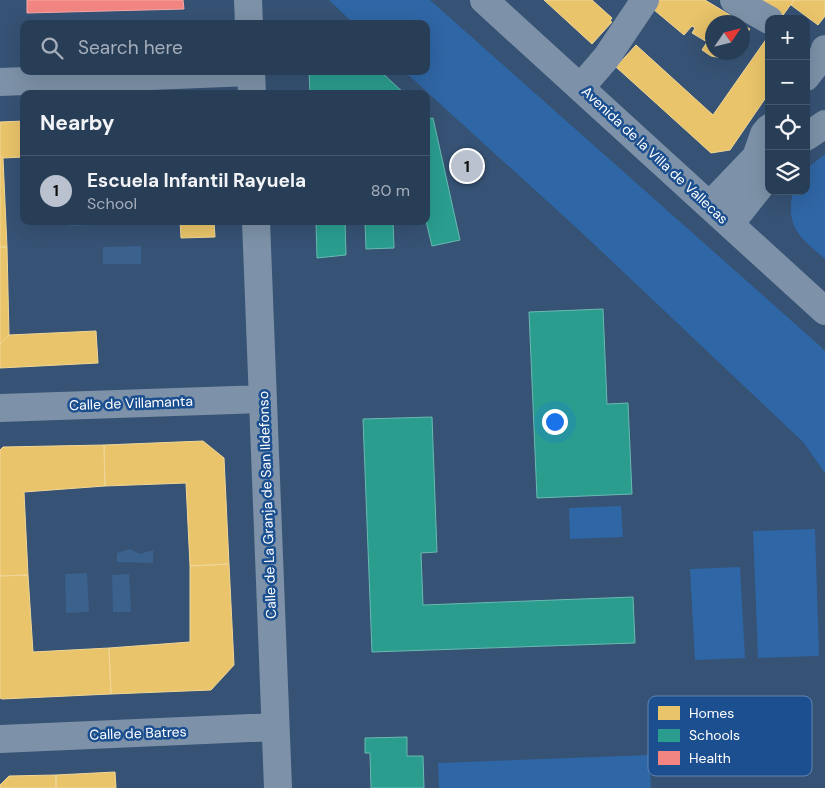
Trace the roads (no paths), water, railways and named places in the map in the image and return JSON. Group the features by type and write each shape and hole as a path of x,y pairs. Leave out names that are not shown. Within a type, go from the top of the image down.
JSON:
{"street":[{"path":"248,0 249,20"},
{"name":"Avenida de la Villa de Vallecas","path":"484,0 825,311"},
{"path":"581,88 606,58 645,0"},
{"path":"734,0 765,18"},
{"path":"810,68 818,49"},
{"path":"0,82 160,75"},
{"path":"251,75 252,90"},
{"path":"810,134 825,124"},
{"path":"730,224 765,162 765,133"},
{"path":"710,205 765,162"},
{"name":"Calle de La Granja de San Ildefonso","path":"256,225 278,788"},
{"name":"Calle de Villamanta","path":"0,408 263,398"},
{"name":"Calle de Batres","path":"0,739 275,727"}],"place":[{"name":"Escuela Infantil Rayuela","path":"467,166"}]}
